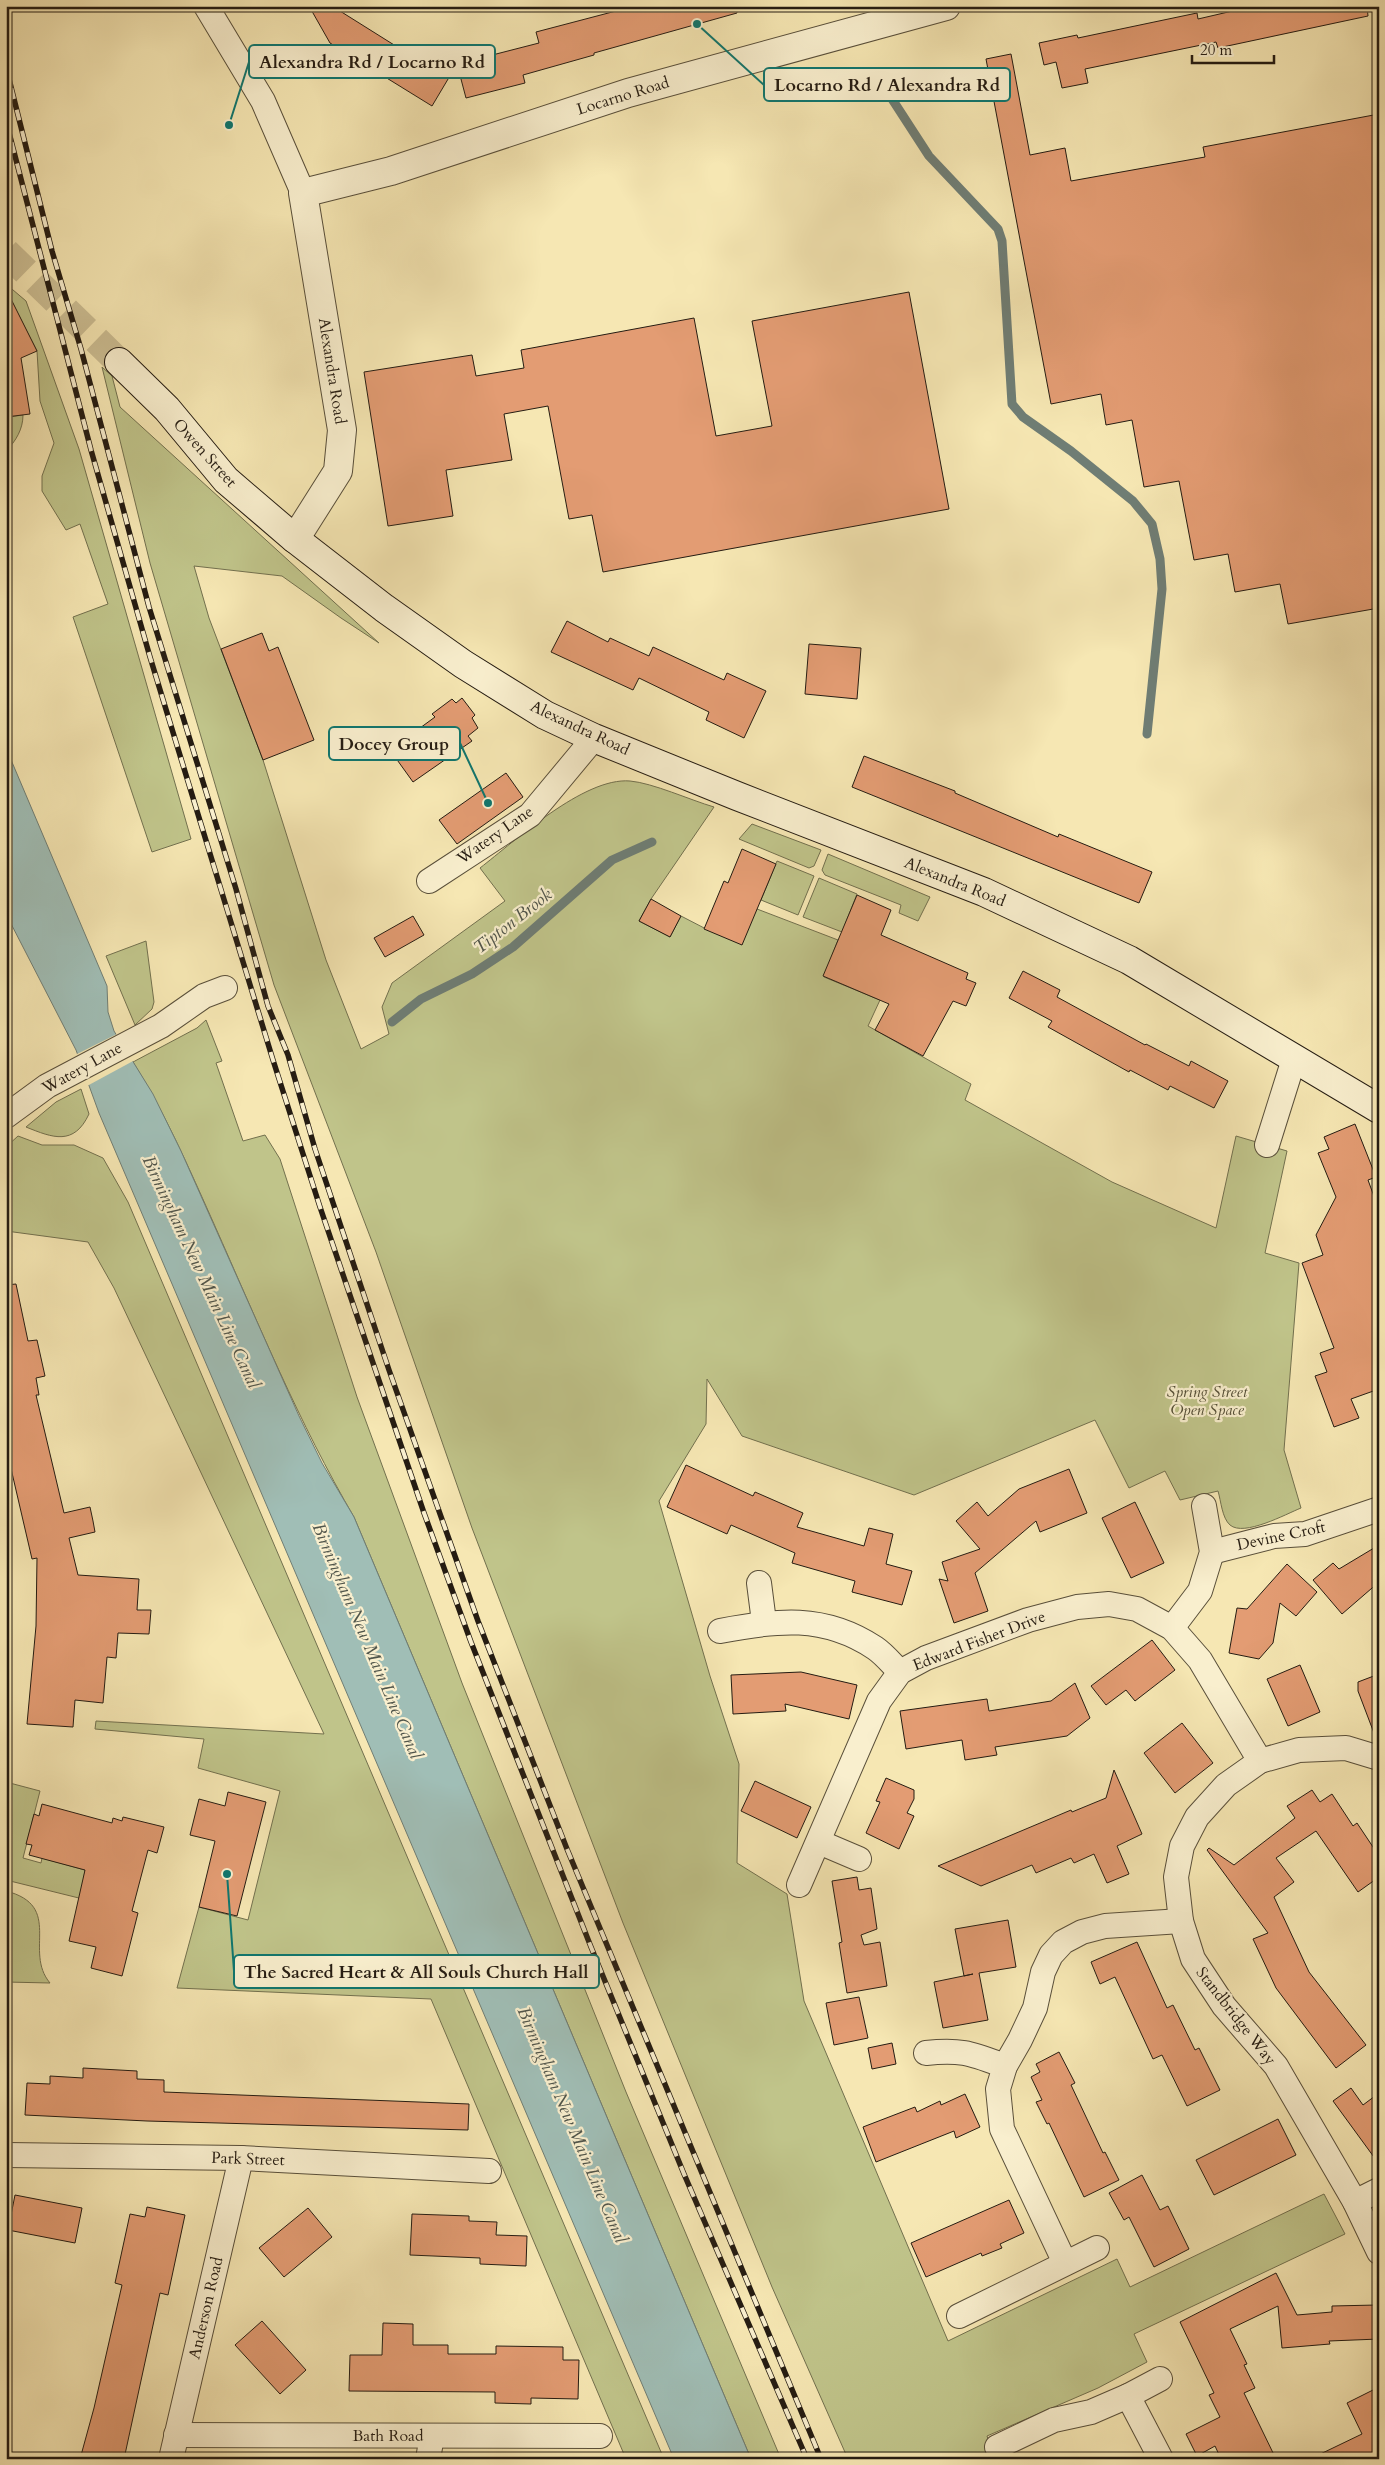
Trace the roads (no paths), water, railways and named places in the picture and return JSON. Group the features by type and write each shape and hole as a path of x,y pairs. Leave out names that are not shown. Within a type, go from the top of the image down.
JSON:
{"main road":[{"name":"Locarno Road","path":"303,193 391,171 628,93 946,6"},
{"name":"Alexandra Road","path":"303,193 342,430 338,471 295,539 384,608 462,664 545,715 594,738 984,892 1129,960 1379,1109"},
{"name":"Owen Street","path":"119,362 166,409 226,480 295,539"}],"street":[{"name":"Alexandra Road","path":"206,6 262,101 303,193"},
{"name":"Watery Lane","path":"429,881 530,815 594,738"},
{"name":"Watery Lane","path":"6,1116 47,1086 161,1026 204,996 225,988"},
{"path":"1267,1145 1294,1059"},
{"path":"1172,1628 1200,1591 1212,1552 1204,1506"},
{"name":"Devine Croft","path":"1212,1552 1274,1536 1305,1534 1379,1510"},
{"path":"758,1583 764,1622"},
{"name":"Edward Fisher Drive","path":"799,1885 879,1701 900,1672 926,1658 1009,1627 1077,1607 1109,1604 1137,1609 1172,1628 1200,1660 1260,1761"},
{"path":"720,1631 764,1622 797,1622 839,1629 876,1649 900,1672"},
{"name":"Standbridge Way","path":"1379,1758 1346,1748 1299,1750 1260,1761 1226,1785 1197,1817 1182,1846 1176,1876 1181,1921 1193,1959 1224,2006 1276,2066 1355,2202 1379,2252"},
{"path":"819,1842 860,1859"},
{"path":"1065,2263 1002,2129 998,2089 1005,2066 1035,2008 1043,1972 1051,1955 1063,1942 1082,1932 1105,1926 1181,1921"},
{"path":"926,2053 953,2050 971,2053 1005,2066"},
{"name":"Park Street","path":"6,2155 241,2158 488,2171"},
{"name":"Anderson Road","path":"171,2459 241,2158"},
{"path":"1355,2202 1379,2190"},
{"path":"958,2316 1097,2248"},
{"path":"997,2447 1054,2420 1091,2412 1128,2396 1160,2379"},
{"path":"1128,2396 1161,2459"},
{"name":"Bath Road","path":"176,2435 430,2447 600,2436"}],"water":[{"name":"Birmingham New Main Line Canal","path":"6,748 107,986 108,1012 114,1031 153,1094 181,1151 299,1416 322,1463 354,1517 751,2459 674,2459 99,1113 76,1050 6,914"}],"waterway":[{"path":"881,82 929,156 998,229 1002,241 1012,404 1023,417 1071,451 1133,501 1152,524 1160,559 1162,589 1147,734"},
{"name":"Tipton Brook","path":"392,1022 421,999 472,974 513,947 612,860 652,842"}],"tunnel":[{"path":"6,252 119,362"}],"railway":[{"path":"6,67 52,251 81,349 149,607 236,889 268,1006 288,1055 315,1149 389,1370 478,1621 567,1849 821,2459"},
{"path":"6,121 91,450 150,657 320,1207 424,1513 471,1642 591,1947 684,2174 807,2459"}],"place":[{"name":"Locarno Rd / Alexandra Rd","path":"697,24"},
{"name":"Alexandra Rd / Locarno Rd","path":"229,125"},
{"name":"Docey Group","path":"488,803"},
{"name":"The Sacred Heart & All Souls Church Hall","path":"227,1874"}],"park label":[{"name":"Spring Street Open Space","path":"1207,1401"}]}
